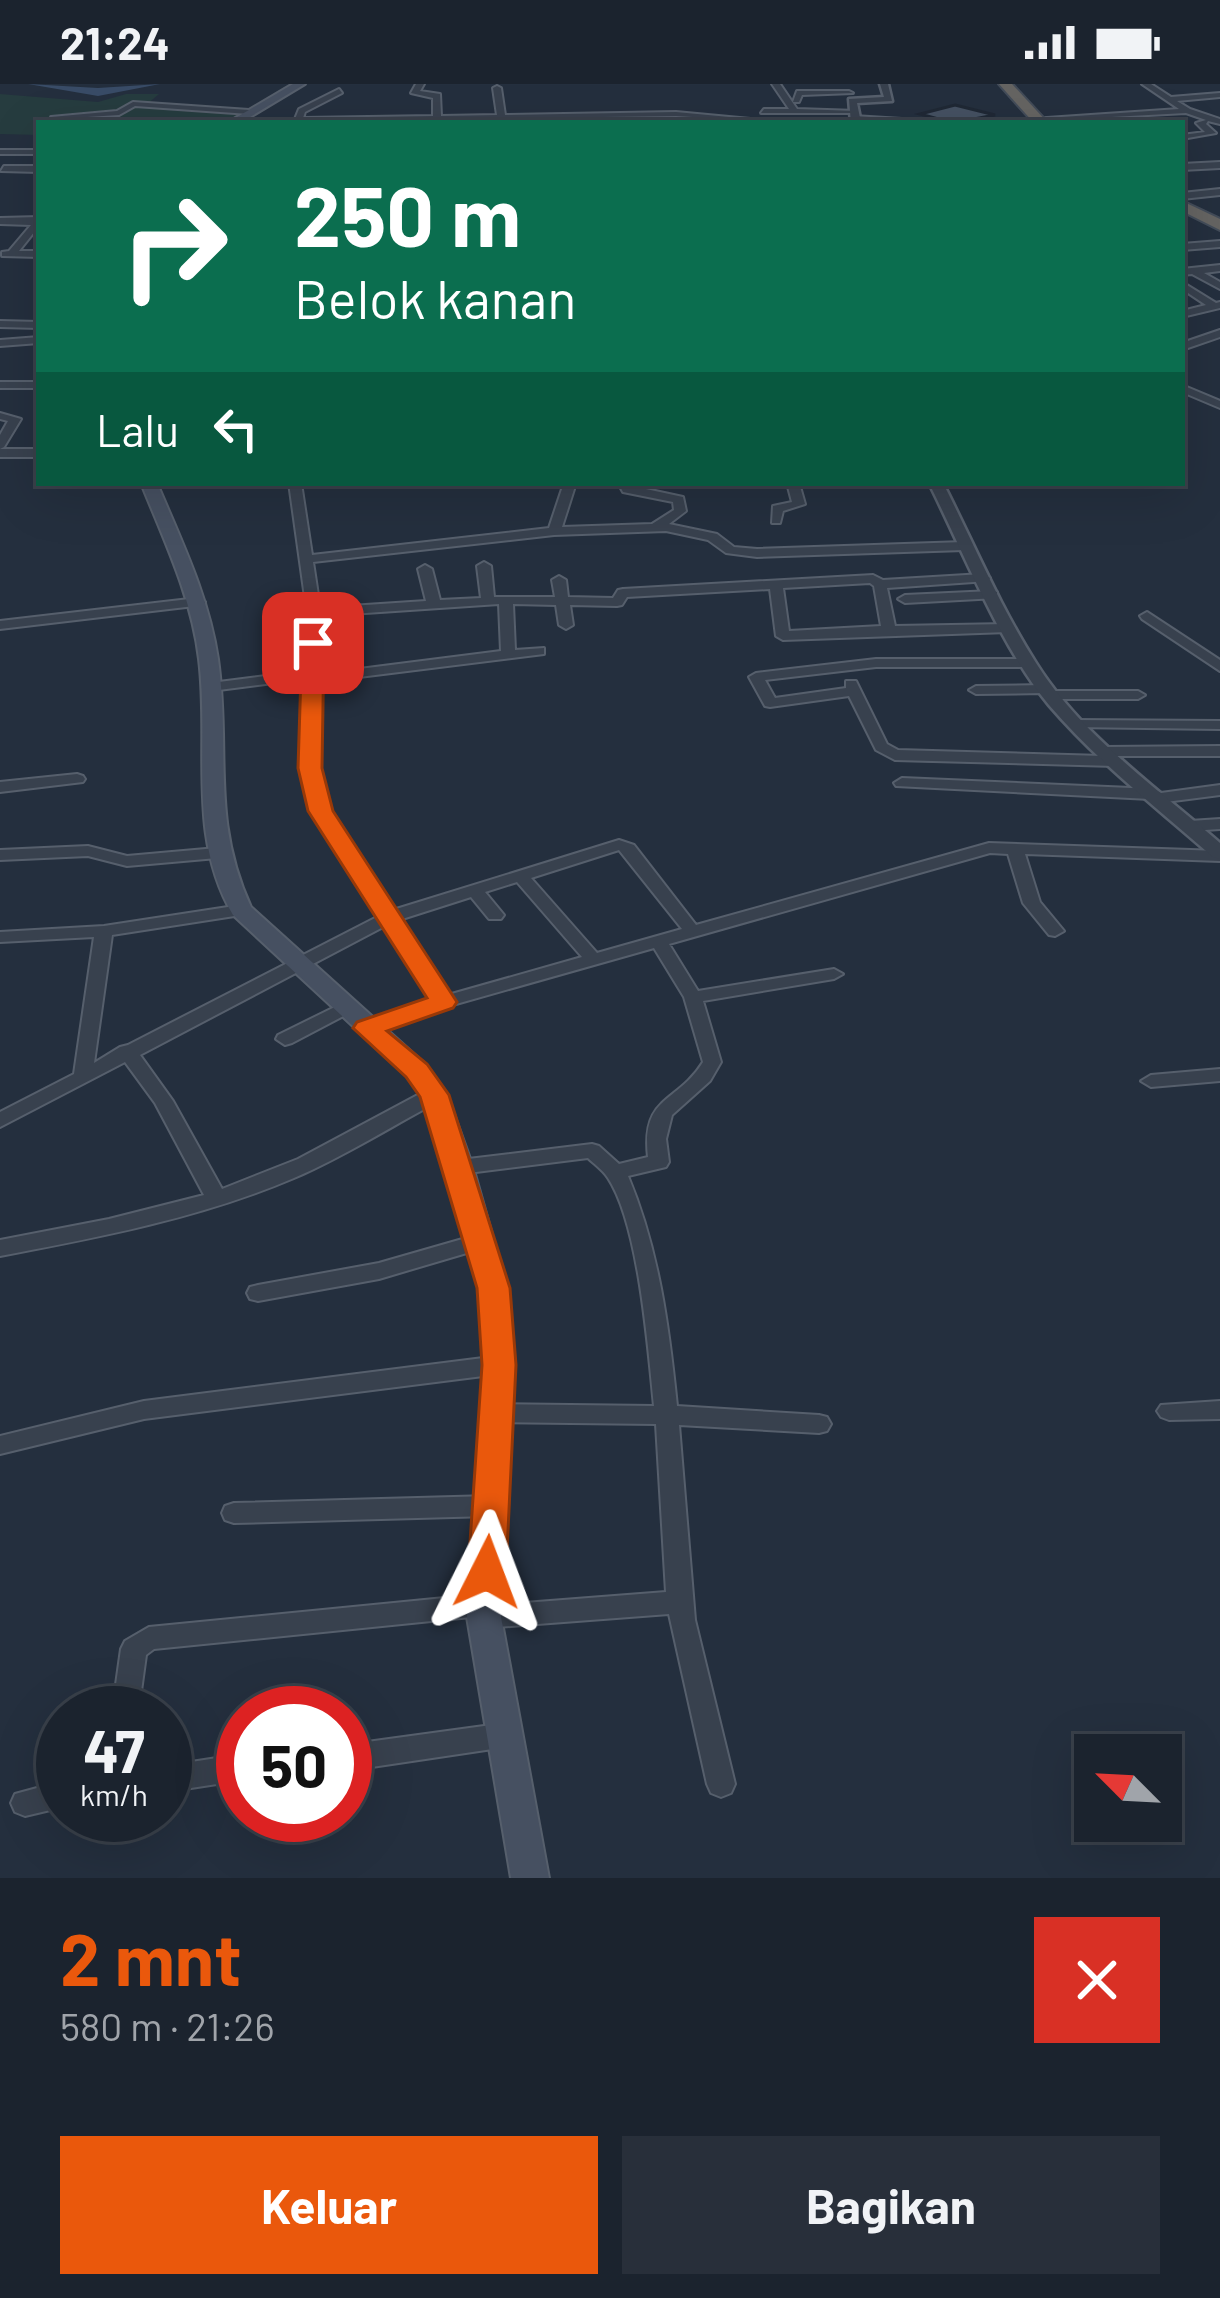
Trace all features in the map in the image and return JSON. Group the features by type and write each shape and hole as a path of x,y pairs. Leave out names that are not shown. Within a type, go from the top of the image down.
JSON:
{"highway":[{"path":"1005,84 1035,120"},
{"path":"1018,84 1025,98 1019,101"},
{"path":"1185,207 1220,225"}],"main road":[{"path":"237,120 297,86"},
{"path":"150,486 198,602 211,687 209,805 217,853 241,910 417,1071 434,1095 460,1167 493,1288 499,1365 485,1611 530,1878"}],"street":[{"path":"225,84 297,86"},
{"path":"420,84 415,93 437,96 437,116"},
{"path":"753,111 890,100 884,84"},
{"path":"1146,84 1187,111 1218,122"},
{"path":"1210,84 1220,93"},
{"path":"776,85 795,105"},
{"path":"497,88 501,115"},
{"path":"299,120 302,111 339,91"},
{"path":"795,105 803,93 920,120"},
{"path":"1171,99 1220,93"},
{"path":"196,100 215,102 204,108"},
{"path":"593,116 596,102"},
{"path":"55,117 119,113 133,104 249,112"},
{"path":"338,106 336,120 379,112 616,119 683,114 711,120"},
{"path":"1064,120 1187,111"},
{"path":"1185,139 1212,133 1200,123 1218,122"},
{"path":"1185,141 1197,146"},
{"path":"0,152 36,152"},
{"path":"2,172 14,152"},
{"path":"1185,167 1220,165"},
{"path":"2,172 36,169"},
{"path":"1185,196 1220,192"},
{"path":"0,221 36,221"},
{"path":"4,256 36,223"},
{"path":"1185,248 1220,244"},
{"path":"4,256 36,254"},
{"path":"1188,272 1220,268"},
{"path":"1188,272 1220,287"},
{"path":"1185,290 1220,287"},
{"path":"1185,290 1217,306"},
{"path":"1185,313 1217,306"},
{"path":"0,324 36,325"},
{"path":"1185,345 1220,334"},
{"path":"0,343 36,340"},
{"path":"0,385 36,385"},
{"path":"1185,389 1220,405"},
{"path":"1185,399 1199,396"},
{"path":"0,416 15,419 0,449 36,453"},
{"path":"296,486 314,612 310,768 320,811 443,1002"},
{"path":"554,531 568,486"},
{"path":"626,486 679,500 680,512 654,528"},
{"path":"776,520 777,509 799,504 795,486"},
{"path":"937,486 1008,628 1048,692 1110,757 1220,854"},
{"path":"309,559 554,531 654,528 699,532 731,550 757,553 964,546"},
{"path":"484,566 488,601"},
{"path":"425,569 434,604"},
{"path":"314,612 506,600 617,602 623,593 868,579 880,584 987,587"},
{"path":"559,580 566,626"},
{"path":"880,584 889,630"},
{"path":"776,586 783,636 1008,628"},
{"path":"905,599 987,587"},
{"path":"715,589 719,608"},
{"path":"401,590 408,605"},
{"path":"506,600 508,655"},
{"path":"0,626 198,602"},
{"path":"1147,616 1220,667"},
{"path":"211,687 539,651"},
{"path":"854,691 770,703 757,677 842,665 1027,663"},
{"path":"842,665 884,752 895,755 1110,757 1220,751"},
{"path":"976,690 1138,695"},
{"path":"1076,724 1220,726"},
{"path":"0,787 77,779"},
{"path":"902,783 1156,796 1220,790"},
{"path":"1190,826 1220,824"},
{"path":"0,1120 389,917 624,846 692,932"},
{"path":"285,1039 595,961 975,852 1015,848 1220,854"},
{"path":"1015,848 1032,903 1055,932"},
{"path":"0,855 88,851 127,861 217,853"},
{"path":"521,877 595,961"},
{"path":"473,889 495,915"},
{"path":"0,937 104,931 241,910"},
{"path":"83,1075 104,931"},
{"path":"615,1172 659,1162 653,1133 672,1101 710,1067 712,1057 693,997 658,941"},
{"path":"693,997 834,974"},
{"path":"127,1051 163,1101 217,1198"},
{"path":"1151,1081 1220,1075"},
{"path":"0,1248 116,1225 217,1198 287,1172 434,1095"},
{"path":"460,1167 592,1151 608,1157 615,1172 648,1257 680,1602 721,1784"},
{"path":"258,1293 380,1271 480,1242"},
{"path":"0,1445 144,1410 499,1365"},
{"path":"1168,1411 1220,1410"},
{"path":"495,1413 819,1424"},
{"path":"234,1513 490,1506"},
{"path":"129,1686 134,1649 149,1638 485,1611 680,1602"},
{"path":"372,1754 506,1735"},
{"path":"25,1803 36,1800"}],"green space":[{"path":"0,94 98,102 126,94 159,94 147,104 242,112 229,120 36,120 36,135 0,134"}],"building":[{"path":"955,105 995,115 942,120 920,114"}],"waterway":[{"path":"34,84 98,92 154,84"}],"route":[{"path":"313,643 310,768 320,811 443,1002 367,1028 417,1071 434,1095 460,1167 493,1288 499,1365 487,1572"}]}
